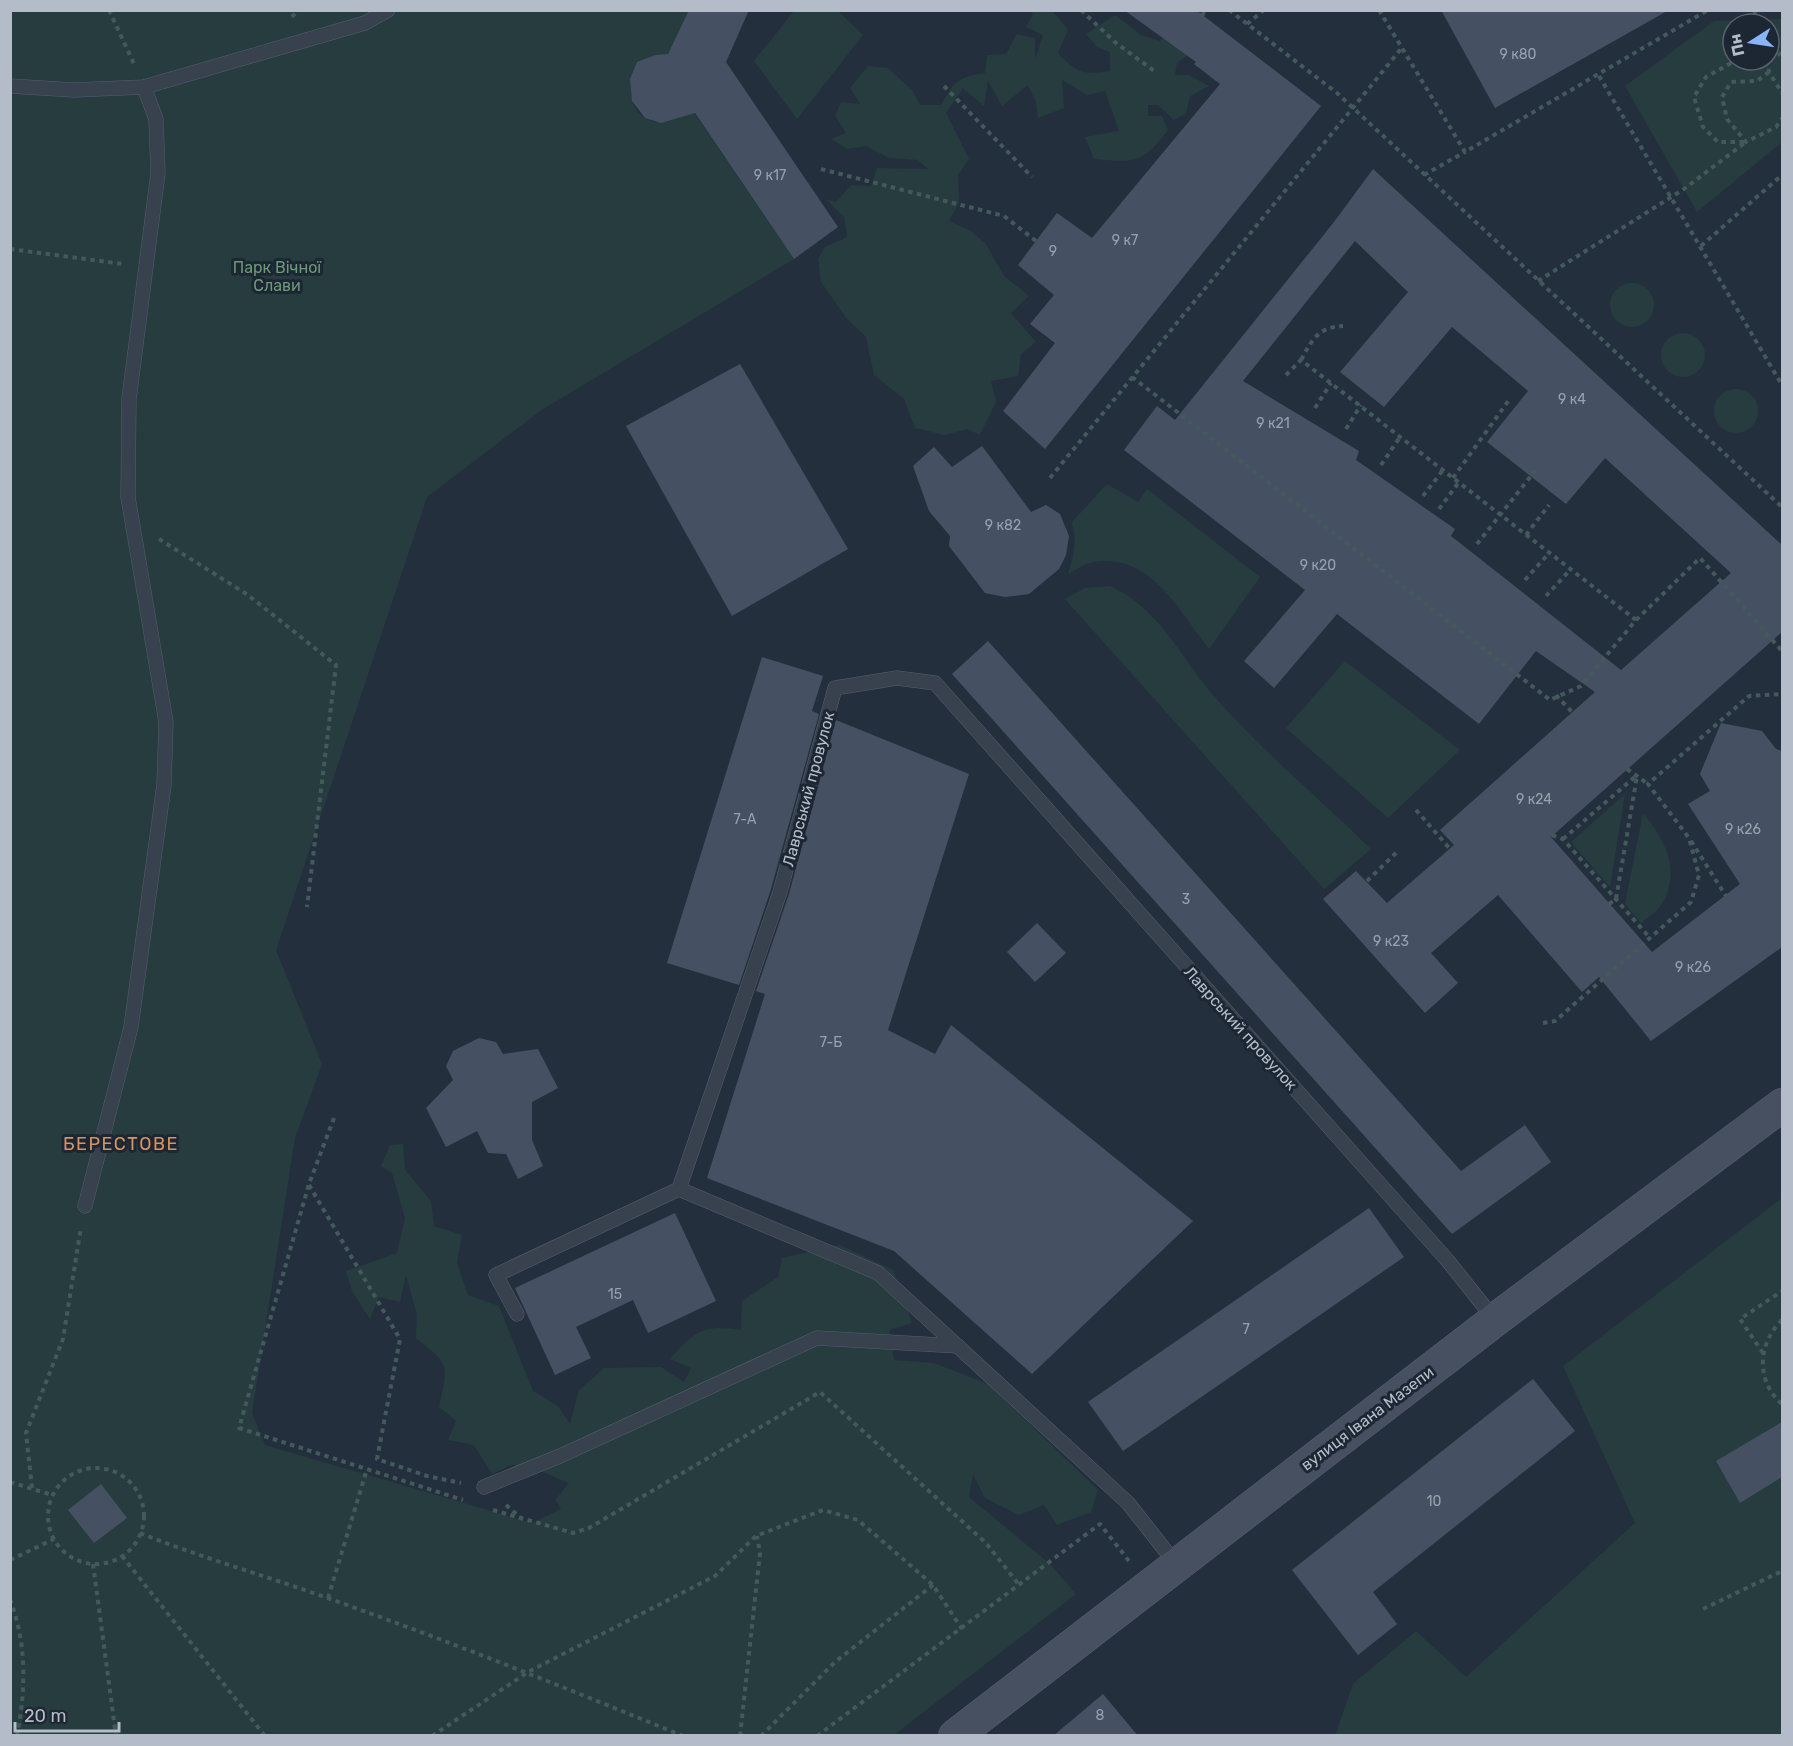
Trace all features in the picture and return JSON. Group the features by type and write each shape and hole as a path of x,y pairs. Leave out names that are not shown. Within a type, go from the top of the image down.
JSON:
{"main road":[{"name":"вулиця Івана Мазепи","path":"955,1736 1495,1320 1782,1105"}],"lane":[{"path":"10,86 74,90 144,87 365,23 387,10"},
{"path":"85,1206 131,1027 164,785 166,722 128,497 129,399 158,173 156,119 144,87"},
{"name":"Лаврський провулок","path":"679,1189 780,892 835,688 897,678 935,683 1448,1261 1495,1320"},
{"path":"517,1314 496,1275 679,1189 878,1273 1128,1503 1176,1564"},
{"path":"484,1487 560,1456 817,1338 958,1346"}],"path":[{"path":"110,10 144,87"},
{"path":"1081,10 1116,43 1157,73"},
{"path":"1202,16 1205,10"},
{"path":"1230,10 1338,93 1782,507"},
{"path":"1247,24 1264,10"},
{"path":"1378,10 1465,152"},
{"path":"1424,175 1599,76 1708,10"},
{"path":"1050,478 1401,49"},
{"path":"1721,69 1706,77 1694,97 1703,127 1718,142 1746,142"},
{"path":"1746,142 1727,119 1722,97 1731,82 1757,81 1769,72 1782,93"},
{"path":"1599,76 1782,382"},
{"path":"944,86 1032,177"},
{"path":"1538,281 1671,196 1746,142 1776,127 1782,118"},
{"path":"821,169 1004,216 1036,241"},
{"path":"1701,246 1782,175"},
{"path":"10,249 145,266"},
{"path":"1285,376 1301,360 1314,335 1329,327 1342,326"},
{"path":"1301,360 1636,620"},
{"path":"1132,377 1550,700 1556,695 1581,686 1636,620 1700,558 1782,651"},
{"path":"1314,408 1331,383"},
{"path":"1453,478 1509,400"},
{"path":"1346,429 1361,405"},
{"path":"1382,465 1400,437"},
{"path":"1423,496 1443,470"},
{"path":"1477,544 1535,471"},
{"path":"1439,509 1459,482"},
{"path":"1526,535 1549,505"},
{"path":"133,522 248,595 336,665 307,907"},
{"path":"1525,580 1549,553"},
{"path":"1546,596 1570,570"},
{"path":"1648,784 1749,696 1782,694"},
{"path":"1556,695 1572,712"},
{"path":"1627,769 1648,784 1689,838 1726,896"},
{"path":"1563,839 1636,776"},
{"path":"1609,904 1616,899 1636,776"},
{"path":"1416,810 1450,849"},
{"path":"1552,835 1563,839 1650,938"},
{"path":"1543,1023 1555,1021 1691,902 1699,875 1689,838"},
{"path":"1367,881 1396,853"},
{"path":"334,1118 309,1184 239,1428 467,1501"},
{"path":"309,1184 400,1339 377,1459 427,1476 484,1487 522,1519"},
{"path":"32,1488 26,1433 63,1339 85,1206"},
{"path":"1763,1353 1740,1319 1782,1291"},
{"path":"1782,1320 1769,1335 1763,1353 1763,1369 1767,1385 1782,1404"},
{"path":"489,1509 573,1533 589,1528 820,1392 986,1543 1020,1586"},
{"path":"88,1468 104,1468 131,1483 140,1496 143,1511 140,1533 122,1556 109,1562 93,1564 77,1560 64,1551 54,1539 49,1525 48,1510 52,1496 61,1482 73,1473 88,1468"},
{"path":"328,1598 367,1469"},
{"path":"10,1482 52,1496"},
{"path":"432,1736 528,1672 715,1576 756,1536 823,1510 858,1520 933,1585 962,1629"},
{"path":"817,1736 1100,1524 1148,1586"},
{"path":"140,1533 199,1557 328,1598 528,1672 683,1736"},
{"path":"740,1736 760,1553 756,1536"},
{"path":"10,1560 54,1539"},
{"path":"122,1556 265,1736"},
{"path":"93,1564 116,1736"},
{"path":"1703,1609 1782,1571"},
{"path":"760,1736 835,1662 933,1585"},
{"path":"10,1599 24,1650 24,1699 17,1736"}],"green space":[{"name":"Парк Вічної Слави","path":"11,11 689,11 668,54 655,55 637,62 632,78 631,93 634,106 641,115 650,120 661,121 675,117 690,107 794,259 543,409 427,497 276,950 322,1064 295,1138 252,1413 265,1445 532,1523 561,1509 555,1500 569,1483 538,1470 511,1465 492,1474 474,1445 448,1440 456,1421 439,1407 445,1374 444,1367 436,1355 416,1338 417,1315 406,1275 400,1302 379,1297 370,1319 352,1291 346,1271 397,1253 405,1218 392,1173 381,1166 390,1145 403,1144 405,1170 431,1201 434,1226 462,1235 457,1263 468,1295 499,1306 533,1391 558,1406 570,1424 579,1390 604,1368 661,1367 684,1382 691,1368 670,1359 693,1336 708,1329 741,1330 742,1301 778,1277 782,1258 840,1245 893,1270 912,1323 889,1330 894,1360 934,1363 988,1384 1098,1490 1091,1512 1057,1525 1044,1505 1019,1515 985,1498 973,1474 969,1497 1050,1564 1076,1594 894,1735 11,1736"},
{"path":"794,11 838,11 863,35 797,119 754,61"},
{"path":"1030,11 1053,11 1068,30 1058,53 1076,69 1093,73 1110,71 1110,52 1097,47 1086,34 1115,15 1141,35 1160,41 1174,27 1192,52 1177,63 1175,75 1189,75 1209,86 1190,96 1186,113 1174,120 1158,105 1148,105 1148,116 1162,116 1168,130 1145,155 1120,161 1094,159 1085,137 1119,131 1105,91 1087,95 1062,80 1064,108 1038,118 1036,102 1028,85 1002,106 988,81 984,106 963,88 946,113 969,159 958,175 959,203 949,221 971,231 986,244 1004,276 1029,296 1011,313 1036,342 1021,354 1018,376 991,381 996,402 980,435 967,429 945,435 915,428 904,399 874,375 866,337 846,318 821,282 818,259 825,247 847,237 844,217 826,199 836,202 851,185 871,186 877,168 928,169 918,160 889,158 866,146 847,149 831,139 846,133 835,116 841,102 860,104 850,88 868,66 888,68 912,90 920,105 941,105 958,82 969,76 985,73 987,55 1006,54 1017,34 1035,38 1035,60 1043,35 1026,27 1033,14"},
{"path":"1782,19 1782,142 1697,212 1625,86 1714,21 1721,21 1721,72 1781,72"},
{"path":"1632,283 1641,284 1648,289 1653,296 1653,314 1648,321 1641,326 1632,327 1623,326 1616,321 1611,314 1610,305 1611,296 1616,289 1623,284"},
{"path":"1683,333 1692,334 1699,339 1704,346 1704,364 1699,371 1692,376 1683,377 1674,376 1667,371 1662,364 1661,355 1662,346 1667,339 1674,334"},
{"path":"1736,389 1745,390 1752,395 1757,402 1757,420 1752,427 1745,432 1736,433 1727,432 1720,427 1715,420 1714,411 1715,402 1720,395 1727,390"},
{"path":"1107,484 1138,502 1147,489 1260,577 1209,649 1162,588 1132,566 1114,562 1094,562 1068,574 1074,548 1072,522"},
{"path":"1110,586 1127,595 1155,620 1231,715 1371,849 1324,889 1065,599 1085,588"},
{"path":"1345,661 1460,750 1388,818 1286,728"},
{"path":"1625,794 1610,887 1571,842"},
{"path":"1643,813 1664,844 1670,867 1670,879 1668,892 1662,904 1641,923 1625,904"},
{"path":"1782,1198 1782,1735 1335,1736 1353,1684 1416,1631 1466,1677 1635,1523 1563,1366"}],"building":[{"path":"689,10 749,10 726,62 838,227 794,259 695,113 661,123 645,118 632,101 630,79 637,62 655,55 668,54"},
{"path":"1124,10 1196,10 1321,106 1045,449 1003,411 1055,343 1030,324 1054,295 1018,265 1057,213 1092,238 1220,84 1194,64 1196,62"},
{"path":"1441,10 1669,10 1495,108"},
{"path":"1373,169 1782,545 1782,632 1551,837 1652,952 1740,884 1688,804 1710,791 1700,774 1721,723 1762,731 1776,749 1782,751 1782,947 1651,1041 1599,977 1582,992 1498,895 1431,953 1458,983 1425,1013 1323,899 1356,871 1387,903 1454,845 1440,830 1595,692 1536,651 1479,724 1337,614 1274,688 1244,661 1305,590 1124,450 1157,406 1175,420 1334,222","holes":["1355,241 1408,292 1340,372 1384,407 1452,327 1528,391 1487,442 1566,504 1605,458 1731,573 1621,670 1451,536 1455,529 1356,460 1359,451 1243,381"]},
{"path":"740,364 848,549 732,616 626,426"},
{"path":"982,446 1031,512 1046,505 1060,514 1069,536 1066,555 1059,569 1029,594 1005,597 985,593 949,546 950,536 929,511 913,466 934,447 952,467"},
{"path":"988,641 1461,1171 1525,1125 1551,1162 1452,1234 952,674"},
{"path":"762,657 823,676 812,711 819,714 771,889 739,985 667,963"},
{"path":"836,720 969,774 888,1030 935,1054 951,1025 1193,1221 1032,1374 894,1251 707,1178 765,994 756,991 789,894"},
{"path":"1037,923 1066,953 1035,982 1007,952"},
{"path":"479,1038 496,1042 503,1054 538,1049 558,1088 532,1102 532,1140 543,1166 518,1179 506,1154 488,1153 477,1131 446,1147 426,1108 453,1080 446,1066 453,1051"},
{"path":"1369,1208 1404,1257 1123,1451 1088,1402"},
{"path":"675,1213 716,1301 648,1333 633,1300 576,1327 591,1358 555,1375 515,1288"},
{"path":"1533,1379 1575,1431 1373,1592 1397,1624 1358,1655 1292,1570"},
{"path":"1782,1422 1782,1477 1740,1503 1716,1461"},
{"path":"101,1484 127,1518 94,1543 68,1510"},
{"path":"1103,1694 1138,1736 1053,1736"}],"district":[{"name":"БЕРЕСТОВЕ","path":"121,1144"}]}
